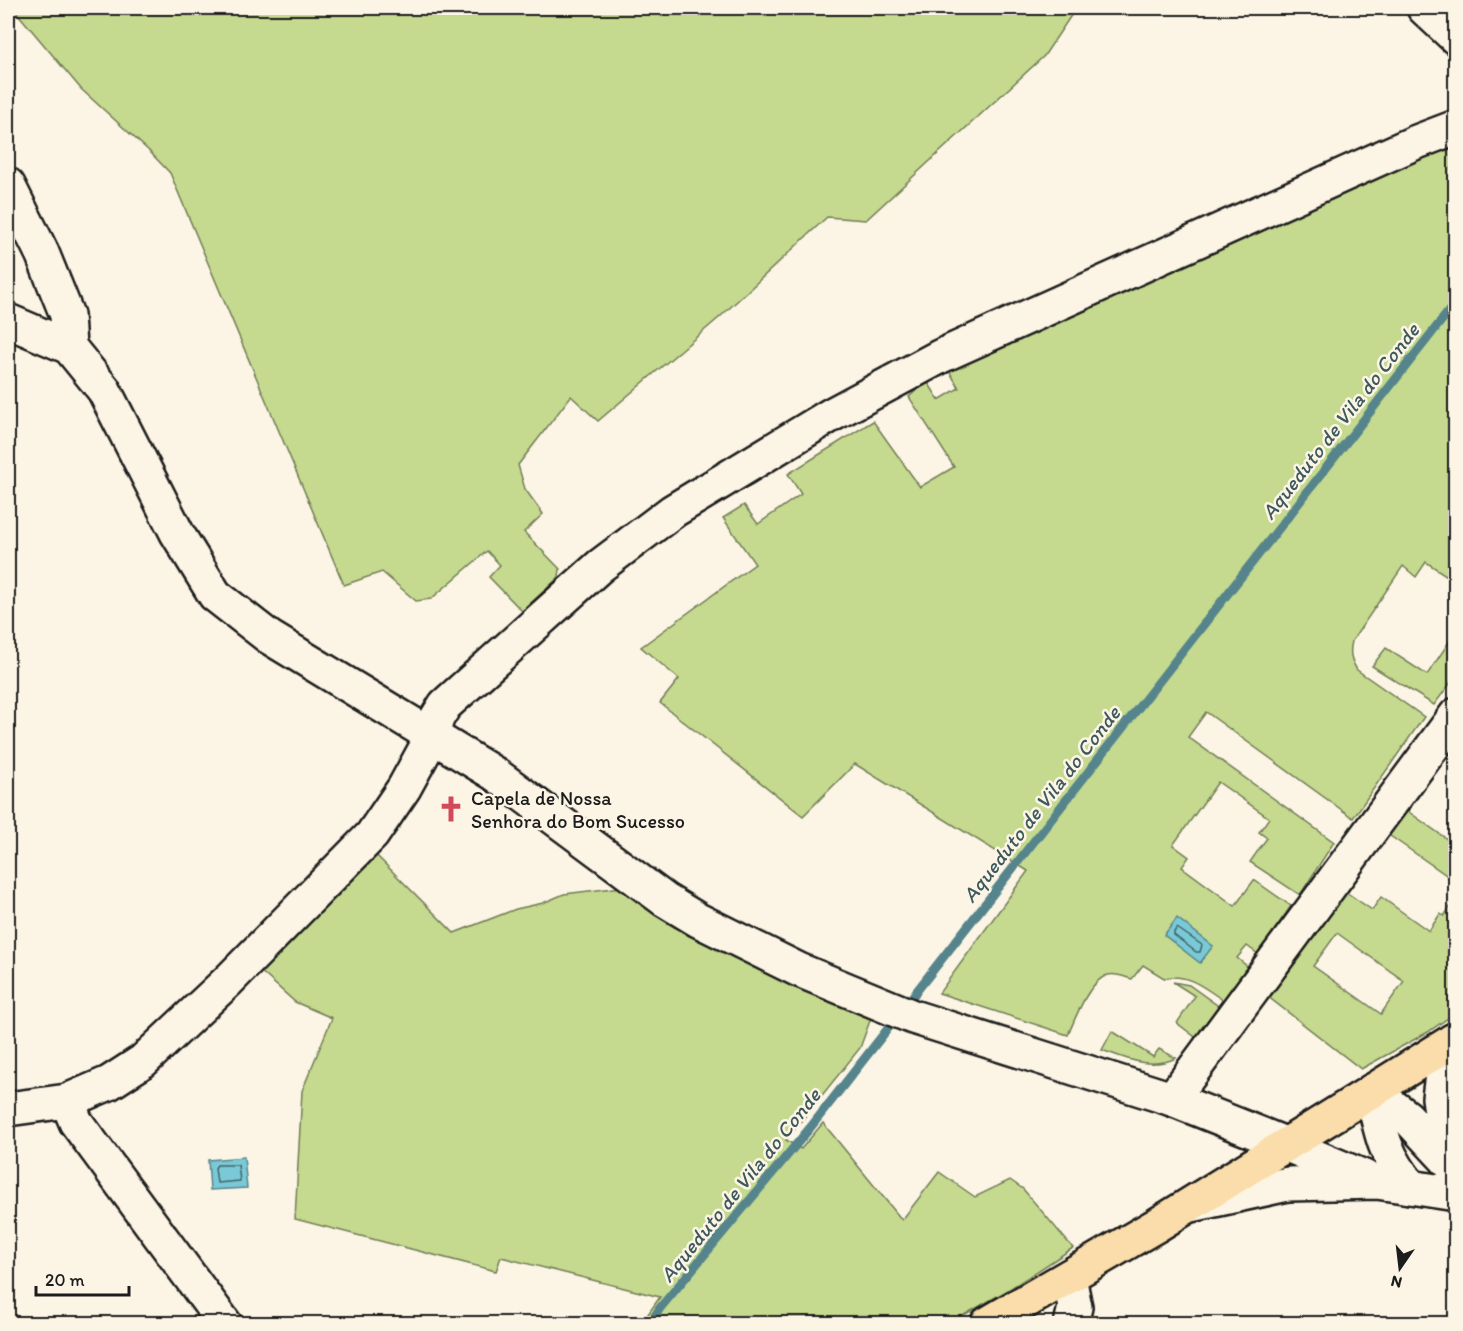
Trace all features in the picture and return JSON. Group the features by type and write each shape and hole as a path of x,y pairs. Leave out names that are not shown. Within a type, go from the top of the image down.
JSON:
{"main road":[{"path":"987,1323 1187,1206 1454,1040"}],"street":[{"path":"1424,8 1455,38"},
{"path":"8,1109 67,1101 109,1083 143,1061 228,981 372,835 404,788 432,737 437,718 445,705 600,566 673,511 831,416 941,356 1393,152 1455,127"},
{"path":"8,185 42,253 67,315 69,347"},
{"path":"8,321 69,347 104,390 177,533 215,595 269,637 495,774 665,900 750,947 913,1017 1172,1099 1377,1182"},
{"path":"1172,1099 1455,716"},
{"path":"1452,1165 1439,1098 1442,1075 1454,1040"},
{"path":"1372,1091 1407,1117 1452,1165"},
{"path":"1372,1091 1384,1146 1395,1167 1411,1187"},
{"path":"67,1101 76,1122 225,1323"},
{"path":"1187,1206 1288,1184 1377,1182 1455,1194"},
{"path":"1069,1277 1076,1307 1071,1323"}],"green space":[{"path":"13,8 1076,8 1044,56 866,220 827,217 720,317 598,421 571,396 518,465 525,489 543,514 524,532 560,569 559,577 522,611 489,577 500,565 487,551 431,599 416,601 382,572 344,585 170,173 81,89"},
{"path":"1453,143 1456,149 1455,165 1451,168 1456,181 1455,581 1426,562 1416,577 1403,566 1352,641 1351,649 1352,660 1357,670 1424,717 1353,818 1206,712 1188,737 1334,842 1300,895 1250,862 1267,838 1259,832 1269,818 1218,782 1173,845 1189,857 1182,867 1235,906 1254,880 1291,906 1258,954 1247,946 1237,958 1248,967 1224,1001 1196,983 1181,978 1164,978 1143,965 1132,979 1117,975 1101,978 1089,992 1068,1035 939,993 1028,871 855,764 803,816 660,703 679,679 641,647 755,564 723,518 744,505 758,524 801,494 788,474 873,421 920,487 954,467 909,397 927,381 939,400 959,388 948,369"},
{"path":"1455,633 1455,677 1434,705 1372,666 1386,648 1427,675"},
{"path":"1402,807 1455,845 1455,881 1380,829"},
{"path":"375,854 454,933 516,909 543,903 564,894 622,887 764,970 871,1018 860,1048 786,1140 801,1149 823,1123 902,1220 939,1172 975,1197 1010,1180 1023,1189 1073,1248 1008,1290 950,1323 641,1324 660,1297 501,1257 496,1271 295,1219 302,1091 332,1018 295,1002 257,968"},
{"path":"1343,890 1372,910 1381,897 1429,931 1440,914 1444,916 1455,900 1455,1013 1428,1032 1361,1069 1267,996","holes":["1337,933 1404,981 1381,1014 1313,966"]},
{"path":"1173,982 1189,985 1221,1008 1199,1040 1177,1023 1195,996"},
{"path":"1112,1031 1153,1057 1159,1049 1176,1058 1148,1063 1130,1060 1102,1050"}],"water":[{"path":"1177,918 1213,946 1200,963 1164,935"},
{"path":"244,1157 247,1188 210,1190 208,1160"}],"waterway":[{"name":"Aqueduto de Vila do Conde","path":"905,1006 1456,302"},
{"name":"Aqueduto de Vila do Conde","path":"650,1324 660,1308 810,1128 897,1017"}],"place":[{"name":"Capela de Nossa Senhora do Bom Sucesso","path":"451,809"}]}
